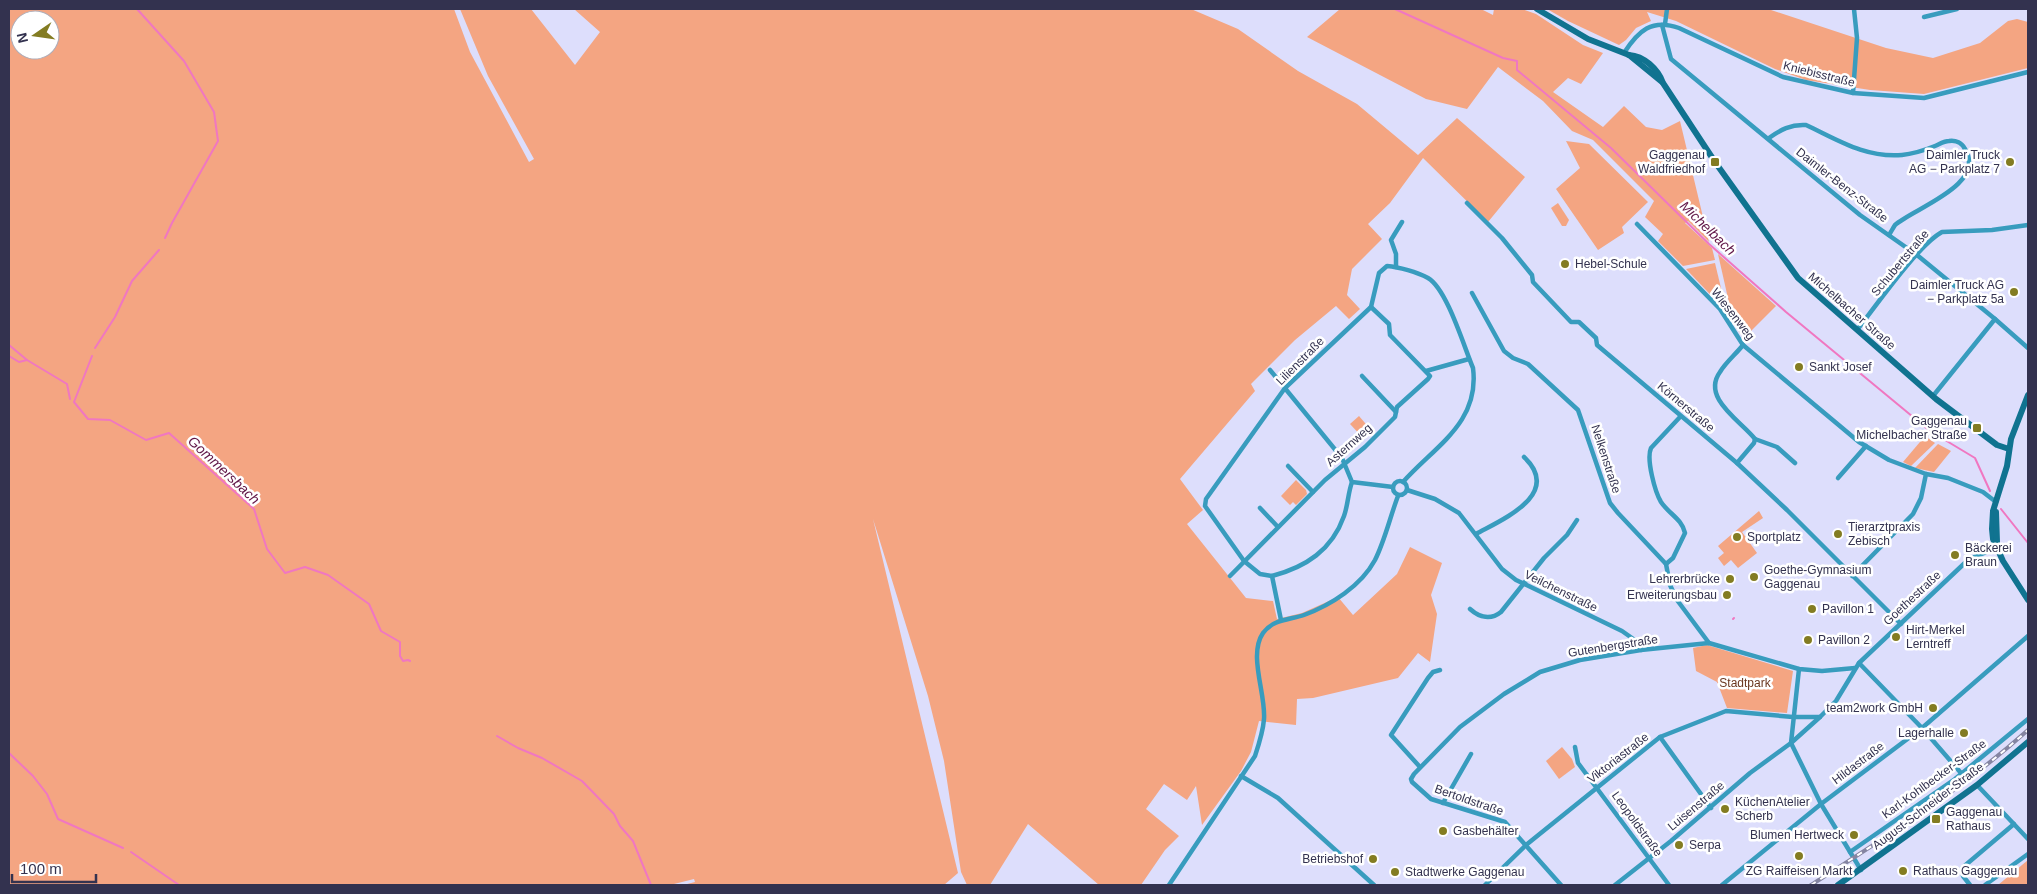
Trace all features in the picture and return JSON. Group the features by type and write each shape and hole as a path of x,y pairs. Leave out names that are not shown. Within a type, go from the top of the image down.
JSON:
{"main road":[{"name":"Michelbacher Straße","path":"1537,9 1588,39 1636,56 1659,73 1663,83 1715,162 1789,267 1808,288 1933,396 1997,445 2009,449"},
{"path":"2028,395 2015,426 1996,502 1997,548 2003,561 2028,600"},
{"name":"August-Schneider-Straße","path":"1838,885 1976,785 2028,742"}],"street":[{"path":"1626,54 1635,36 1641,31 1651,26 1664,25 1667,9"},
{"path":"1853,93 1857,48 1854,9"},
{"path":"1924,17 1957,9"},
{"name":"Kniebisstraße","path":"1664,25 1680,28 1783,77 1853,93 1924,98 2028,72"},
{"name":"Daimler-Benz-Straße","path":"1664,25 1671,59 1860,215 1917,255 2028,348"},
{"path":"1769,138 1783,129 1797,124 1806,125 1853,149 1874,153 1901,155 1929,149 1950,141 1963,145 1967,150 1968,161 1966,172 1961,181 1946,194 1895,225 1889,235"},
{"name":"Körnerstraße","path":"1468,204 1502,238 1532,274 1533,282 1571,322 1579,322 1596,338 1597,345 1680,417 1737,463 1788,510 1901,624"},
{"path":"1396,267 1396,254 1391,240 1402,222"},
{"name":"Wiesenweg","path":"1637,224 1720,309 1744,345 1866,446 1889,460 1926,474 1948,478 1983,492 1994,498 1996,502"},
{"name":"Schubertstraße","path":"1857,330 1917,255 1937,235 1942,232 1992,230 2028,225"},
{"path":"1393,487 1395,483 1403,482 1458,426 1468,412 1473,399 1474,379 1469,359 1446,299 1429,279 1396,267 1387,266 1379,273 1372,307 1389,324 1390,334 1426,371 1469,359"},
{"name":"Nelkenstraße","path":"1472,293 1504,351 1513,358 1528,364 1578,410 1610,502 1666,564"},
{"name":"Lilienstraße","path":"1244,561 1206,506 1206,499 1285,388 1372,307"},
{"path":"1933,396 1995,319"},
{"path":"1744,345 1719,372 1715,391 1718,400 1755,439 1777,447 1795,463"},
{"path":"1244,561 1260,574 1272,576 1295,570 1309,562 1329,544 1345,515 1352,482 1345,463 1270,370"},
{"name":"Asternweg","path":"1230,576 1313,492 1365,447 1395,417 1397,408 1428,379 1430,376 1426,371"},
{"path":"1362,376 1396,412"},
{"path":"1680,417 1651,448 1648,454 1654,484 1662,502 1683,524 1685,533 1673,558 1666,564 1670,585 1677,600 1710,642"},
{"path":"1737,463 1754,443 1755,439"},
{"path":"1838,478 1866,446"},
{"path":"1476,534 1517,510 1531,498 1535,490 1536,478 1532,464 1524,457"},
{"path":"1288,466 1313,492"},
{"path":"1852,576 1913,514 1921,498 1926,474"},
{"path":"1352,482 1393,487"},
{"path":"1398,496 1404,495 1407,490 1403,482"},
{"path":"1393,487 1398,496"},
{"name":"Veilchenstraße","path":"1407,490 1435,499 1459,513 1502,569 1516,580 1622,632 1638,643 1641,650"},
{"path":"1169,885 1254,756 1260,741 1264,718 1258,655 1259,643 1264,632 1281,620 1302,616 1321,607 1343,595 1362,579 1374,562 1381,547 1398,496"},
{"path":"1260,508 1278,526"},
{"path":"1470,609 1485,617 1498,615 1577,520"},
{"name":"Goethestraße","path":"1791,743 1836,700 1857,665 1970,560 1997,548"},
{"path":"1272,576 1281,620"},
{"name":"Hildastraße","path":"1722,885 1821,804 1922,728 2028,636"},
{"name":"Gutenbergstraße","path":"1411,779 1420,767 1467,722 1504,694 1540,672 1580,660 1641,650 1710,642 1799,668 1822,671 1857,665"},
{"path":"1857,665 1922,728 1962,773"},
{"path":"1799,668 1791,743 1821,804 1861,870"},
{"path":"1420,767 1391,735 1433,672 1440,670"},
{"name":"Viktoriastraße","path":"1485,885 1526,845 1660,737 1726,711 1793,718 1820,717"},
{"name":"Karl-Kohlbecker-Straße","path":"1850,852 1962,773 2028,719"},
{"path":"1660,737 1711,808"},
{"name":"Luisenstraße","path":"1615,885 1711,808 1750,773 1791,743"},
{"name":"Leopoldstraße","path":"1575,748 1578,763 1669,885"},
{"path":"1443,803 1471,754"},
{"path":"1241,776 1278,798 1374,885"},
{"name":"Bertoldstraße","path":"1411,779 1425,796 1505,822 1561,885"},
{"path":"1976,785 2028,839"},
{"path":"1970,885 1961,872 1964,864 2014,824"},
{"path":"1985,885 2028,854"}],"green space":[{"path":"9,9 454,9 470,52 529,162 534,159 488,76 460,9 531,9 575,65 600,32 574,9 1191,9 1238,29 1298,71 1357,104 1418,155 1457,118 1525,177 1488,222 1423,158 1390,203 1368,224 1382,239 1352,269 1347,295 1360,309 1349,319 1336,306 1295,340 1251,384 1255,391 1180,479 1203,510 1187,524 1246,598 1273,601 1277,619 1302,613 1338,597 1353,615 1397,574 1410,547 1442,563 1431,595 1437,614 1430,662 1418,653 1398,678 1313,698 1297,699 1296,725 1259,721 1251,752 1241,771 1202,825 1196,786 1187,800 1164,784 1146,809 1179,836 1165,850 1141,885 1099,885 1028,824 990,885 967,885 961,872 944,761 928,696 873,519 958,873 944,885 683,885 695,882 694,879 670,885 9,885"},
{"path":"1340,9 1481,9 1493,15 1494,9 1522,9 1536,14 1583,45 1603,53 1581,84 1568,78 1553,92 1603,127 1624,106 1646,127 1662,130 1680,121 1709,242 1688,221 1685,223 1712,248 1715,260 1683,266 1658,241 1663,234 1645,217 1654,201 1593,140 1572,131 1543,101 1498,67 1467,109 1426,99 1307,37"},
{"path":"1547,9 1768,9 1886,48 1933,58 1980,43 2008,21 2017,19 2028,22 2028,68 1924,94 1870,90 1806,80 1775,69 1676,21 1647,12 1651,21 1636,28 1619,45"},
{"path":"1566,141 1589,144 1648,202 1622,227 1624,233 1598,250 1556,189 1580,168"},
{"path":"1558,203 1569,220 1566,226 1562,226 1551,208"},
{"path":"1718,254 1776,306 1744,338 1734,325"},
{"path":"1715,263 1726,309 1725,310 1686,269"},
{"path":"1359,416 1371,430 1363,438 1350,424"},
{"path":"1925,436 1935,443 1911,466 1903,462"},
{"path":"1938,444 1951,451 1934,472 1915,468"},
{"path":"1296,480 1306,490 1307,494 1296,505 1293,502 1290,505 1281,496"},
{"name":"Sportplatz","path":"1759,511 1763,518 1742,532 1757,553 1738,568 1731,560 1724,566 1718,558 1724,553 1718,546"},
{"name":"Stadtpark","path":"1707,645 1793,671 1787,713 1727,708 1717,682 1696,671 1693,648"},
{"path":"1562,747 1572,759 1575,767 1559,779 1546,761"},
{"path":"2028,860 2028,885 1998,885"}],"waterway":[{"path":"137,9 184,61 214,112 218,141 165,238"},
{"name":"Michelbach","path":"1395,9 1503,58 1517,61 1517,70 1611,148 1709,244 1786,312 1930,431 1975,458 1990,491"},
{"path":"95,348 115,317 132,281 159,250"},
{"name":"Gommersbach","path":"9,345 27,360 67,384 70,399"},
{"path":"9,356 19,362 27,360"},
{"name":"Gommersbach","path":"92,356 74,402 88,419 110,420 146,440 169,433 254,509 267,549 285,573 305,567 328,575 369,604 381,631 400,642 400,656 403,661 410,661"},
{"name":"Michelbach","path":"2001,509 2028,543"},
{"name":"Gommersbach","path":"497,736 518,748 542,758 582,781 614,814 620,826 633,841 651,885"},
{"path":"9,753 33,776 47,794 58,819 123,848"},
{"path":"131,852 179,885"}],"railway":[{"path":"1811,885 1950,793 2028,730"}],"place":[{"name":"Gaggenau Waldfriedhof","path":"1715,162"},
{"name":"Daimler Truck AG − Parkplatz 7","path":"2010,162"},
{"name":"Hebel-Schule","path":"1565,264"},
{"name":"Daimler Truck AG − Parkplatz 5a","path":"2014,292"},
{"name":"Sankt Josef","path":"1799,367"},
{"name":"Gaggenau Michelbacher Straße","path":"1977,428"},
{"name":"Tierarztpraxis Zebisch","path":"1838,534"},
{"name":"Sportplatz","path":"1737,537"},
{"name":"Bäckerei Braun","path":"1955,555"},
{"name":"Goethe-Gymnasium Gaggenau","path":"1754,577"},
{"name":"Lehrerbrücke","path":"1730,579"},
{"name":"Erweiterungsbau","path":"1727,595"},
{"name":"Pavillon 1","path":"1812,609"},
{"name":"Hirt-Merkel Lerntreff","path":"1896,637"},
{"name":"Pavillon 2","path":"1808,640"},
{"name":"team2work GmbH","path":"1933,708"},
{"name":"Lagerhalle","path":"1964,733"},
{"name":"KüchenAtelier Scherb","path":"1725,809"},
{"name":"Gaggenau Rathaus","path":"1936,819"},
{"name":"Gasbehälter","path":"1443,831"},
{"name":"Blumen Hertweck","path":"1854,835"},
{"name":"Serpa","path":"1679,845"},
{"name":"ZG Raiffeisen Markt","path":"1799,856"},
{"name":"Betriebshof","path":"1373,859"},
{"name":"Rathaus Gaggenau","path":"1903,871"},
{"name":"Stadtwerke Gaggenau","path":"1395,872"}]}
